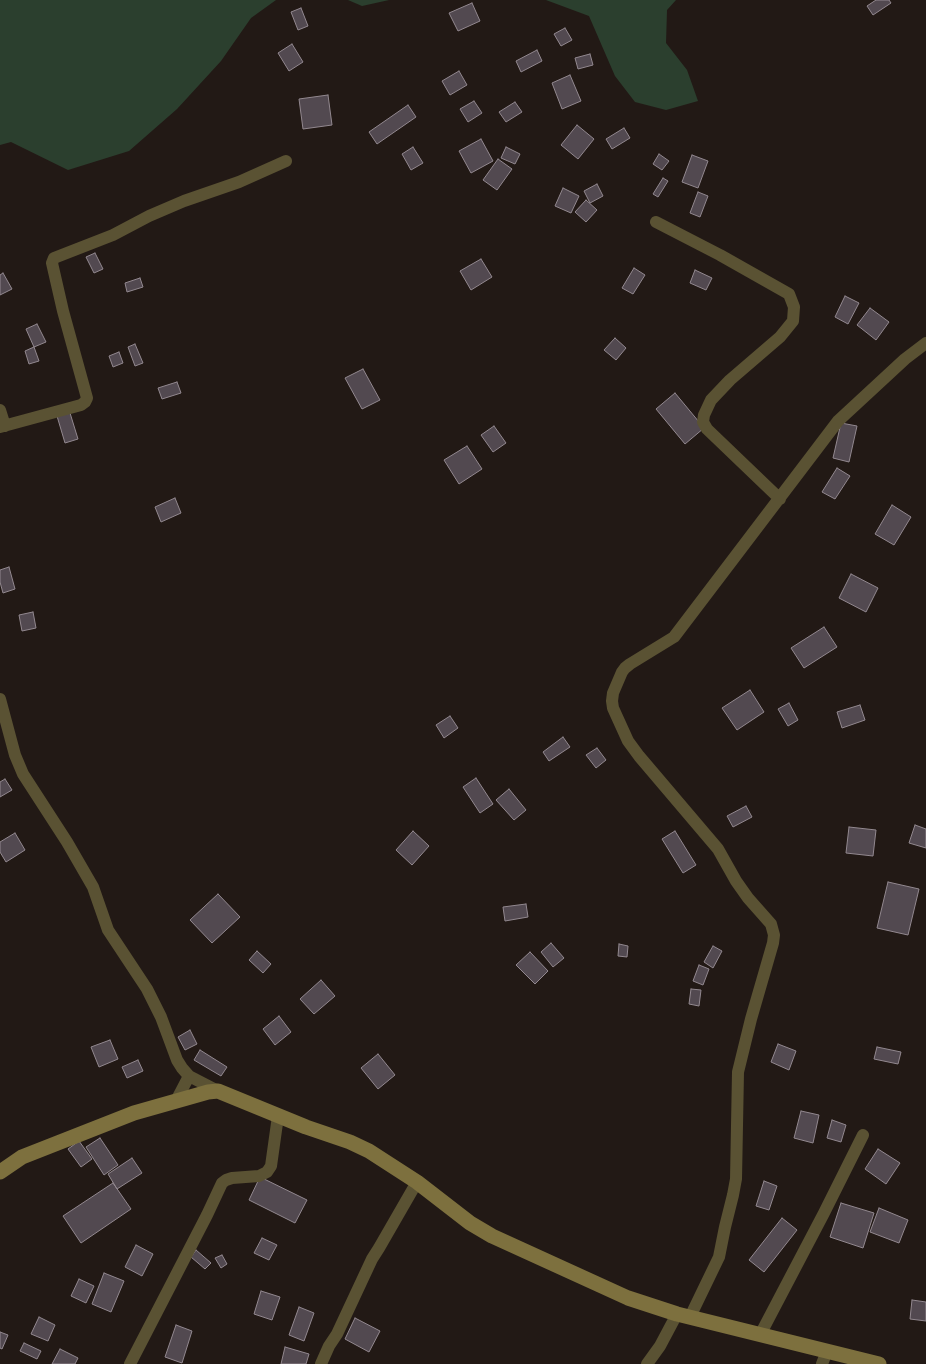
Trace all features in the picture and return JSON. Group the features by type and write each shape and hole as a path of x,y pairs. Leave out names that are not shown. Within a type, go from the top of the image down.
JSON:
{"main road":[{"path":"0,1172 22,1158 55,1143 134,1113 208,1092 218,1091 369,1151 417,1182 470,1223 492,1236 628,1298 684,1316 760,1335 824,1357 879,1364"}],"street":[{"path":"0,410 2,426 81,405 87,398 63,311 52,263 54,258 113,235 149,216 184,201 239,182 286,160"},
{"path":"656,222 789,294 794,307 793,321 780,337 730,380 712,400 703,422 707,429 780,499"},
{"path":"647,1364 684,1316 719,1257 736,1179 738,1072 774,935 771,924 748,898 718,849 638,756 628,741 613,708 613,693 625,668 674,637 838,421 905,359 926,343"},
{"path":"0,699 15,756 23,774 67,842 93,887 108,930 147,989 161,1017 177,1060 189,1076 218,1091"},
{"path":"176,1101 189,1076"},
{"path":"130,1364 222,1183 232,1178 259,1176 267,1172 271,1166 278,1116"},
{"path":"760,1335 862,1135"},
{"path":"321,1364 372,1259 417,1182"}],"green space":[{"path":"0,0 276,0 251,18 221,61 177,109 129,151 68,170 11,142 0,145"},
{"path":"348,0 389,0 362,6"},
{"path":"546,0 676,0 667,10 666,43 687,70 698,101 666,110 635,102 615,76 589,16"}],"building":[{"path":"876,0 889,0 891,3 873,15 867,6"},
{"path":"472,3 480,21 458,31 449,13"},
{"path":"301,8 308,26 298,30 291,12"},
{"path":"565,28 572,40 561,46 554,34"},
{"path":"292,44 303,62 289,71 278,53"},
{"path":"537,50 542,61 521,72 516,61"},
{"path":"590,54 593,65 578,69 575,58"},
{"path":"459,71 467,85 450,95 442,81"},
{"path":"570,75 581,101 562,109 552,83"},
{"path":"328,95 332,125 303,129 299,99"},
{"path":"474,101 482,113 468,122 460,109"},
{"path":"515,102 522,112 506,122 499,112"},
{"path":"408,105 416,117 377,144 369,132"},
{"path":"577,125 594,139 578,159 561,145"},
{"path":"624,128 630,138 612,149 606,139"},
{"path":"481,139 493,161 471,173 459,151"},
{"path":"413,147 423,163 411,170 402,154"},
{"path":"506,147 520,154 515,164 501,158"},
{"path":"659,154 669,161 662,170 653,164"},
{"path":"692,155 708,161 698,188 682,182"},
{"path":"498,159 512,169 497,190 483,180"},
{"path":"663,178 668,181 658,197 653,194"},
{"path":"597,184 603,196 590,203 584,191"},
{"path":"563,188 579,196 571,213 555,206"},
{"path":"698,192 708,196 700,217 690,213"},
{"path":"586,200 597,210 586,222 575,212"},
{"path":"95,253 103,269 94,273 86,257"},
{"path":"481,259 492,277 471,290 460,271"},
{"path":"634,268 645,275 633,294 622,288"},
{"path":"695,270 712,278 706,290 690,283"},
{"path":"3,273 12,289 0,295 0,275"},
{"path":"140,278 143,287 127,292 125,283"},
{"path":"845,296 859,303 848,324 835,317"},
{"path":"870,308 889,322 876,340 857,325"},
{"path":"37,324 46,342 34,347 26,329"},
{"path":"615,338 626,348 616,360 604,350"},
{"path":"135,344 143,363 135,366 128,347"},
{"path":"34,347 39,361 29,364 25,351"},
{"path":"119,352 123,363 113,367 109,356"},
{"path":"363,369 380,400 362,409 345,378"},
{"path":"177,382 181,393 162,399 158,388"},
{"path":"675,393 704,428 685,444 656,409"},
{"path":"70,413 78,439 65,443 57,416"},
{"path":"841,423 857,426 849,462 833,458"},
{"path":"494,426 506,443 493,452 481,435"},
{"path":"467,446 482,469 459,484 444,460"},
{"path":"837,468 850,476 835,499 822,492"},
{"path":"175,498 181,513 161,522 155,507"},
{"path":"892,505 911,517 894,545 875,534"},
{"path":"9,567 15,589 3,593 0,582 0,570"},
{"path":"851,574 878,588 866,612 839,598"},
{"path":"33,612 36,628 22,631 19,615"},
{"path":"824,627 837,647 804,668 791,648"},
{"path":"750,690 764,712 737,730 722,708"},
{"path":"789,703 798,720 788,726 778,709"},
{"path":"860,705 865,720 842,728 837,712"},
{"path":"450,716 458,728 444,738 436,725"},
{"path":"563,737 570,747 549,761 543,752"},
{"path":"597,748 606,760 596,768 586,755"},
{"path":"476,778 493,804 480,813 463,787"},
{"path":"5,779 12,790 0,797 0,782"},
{"path":"509,789 526,810 514,820 496,800"},
{"path":"746,806 752,817 733,827 727,816"},
{"path":"915,825 926,829 926,848 909,843"},
{"path":"849,827 876,830 873,856 846,853"},
{"path":"413,831 429,846 412,865 396,850"},
{"path":"675,831 696,865 683,873 662,839"},
{"path":"15,833 25,850 6,862 0,852 0,842"},
{"path":"888,882 919,889 908,935 877,928"},
{"path":"218,894 240,917 212,943 190,920"},
{"path":"526,904 528,917 505,921 503,907"},
{"path":"551,943 564,958 553,967 541,952"},
{"path":"619,944 628,946 627,957 618,956"},
{"path":"713,946 722,951 713,968 704,962"},
{"path":"257,951 271,964 263,973 249,960"},
{"path":"530,952 548,971 535,984 516,965"},
{"path":"699,965 709,969 703,985 693,981"},
{"path":"321,980 335,996 314,1014 300,999"},
{"path":"691,989 701,990 699,1006 689,1004"},
{"path":"279,1016 291,1032 275,1045 263,1029"},
{"path":"190,1030 197,1044 185,1050 178,1037"},
{"path":"110,1040 118,1059 99,1067 91,1047"},
{"path":"778,1044 796,1051 789,1070 771,1062"},
{"path":"877,1047 901,1052 898,1064 874,1059"},
{"path":"200,1050 227,1067 221,1076 194,1060"},
{"path":"378,1054 395,1075 378,1089 361,1068"},
{"path":"138,1060 143,1071 127,1078 122,1067"},
{"path":"801,1111 819,1115 813,1143 794,1138"},
{"path":"832,1120 846,1125 841,1142 827,1138"},
{"path":"100,1138 118,1165 104,1175 86,1147"},
{"path":"79,1141 92,1159 81,1167 68,1149"},
{"path":"878,1149 900,1163 886,1184 865,1169"},
{"path":"132,1158 142,1173 117,1189 108,1174"},
{"path":"260,1177 307,1200 295,1223 249,1200"},
{"path":"764,1181 777,1186 769,1210 756,1206"},
{"path":"113,1183 131,1209 81,1243 63,1216"},
{"path":"841,1203 874,1213 863,1248 830,1237"},
{"path":"879,1208 908,1220 899,1243 870,1232"},
{"path":"782,1218 797,1230 764,1272 749,1260"},
{"path":"262,1238 277,1245 269,1260 254,1253"},
{"path":"136,1245 153,1254 142,1276 125,1267"},
{"path":"196,1250 211,1263 205,1269 191,1257"},
{"path":"222,1255 227,1264 221,1268 215,1258"},
{"path":"104,1273 124,1281 111,1312 92,1304"},
{"path":"79,1279 94,1286 86,1303 71,1296"},
{"path":"261,1291 280,1297 272,1320 254,1314"},
{"path":"912,1300 926,1302 926,1321 910,1319"},
{"path":"299,1307 314,1313 304,1341 289,1335"},
{"path":"39,1317 55,1325 48,1341 31,1334"},
{"path":"355,1318 380,1331 369,1352 345,1339"},
{"path":"176,1325 192,1331 182,1363 165,1357"},
{"path":"0,1332 8,1335 2,1349 0,1348"},
{"path":"24,1343 41,1351 37,1359 20,1351"},
{"path":"285,1347 309,1354 306,1364 281,1364"},
{"path":"60,1349 78,1358 75,1364 52,1364"}]}
